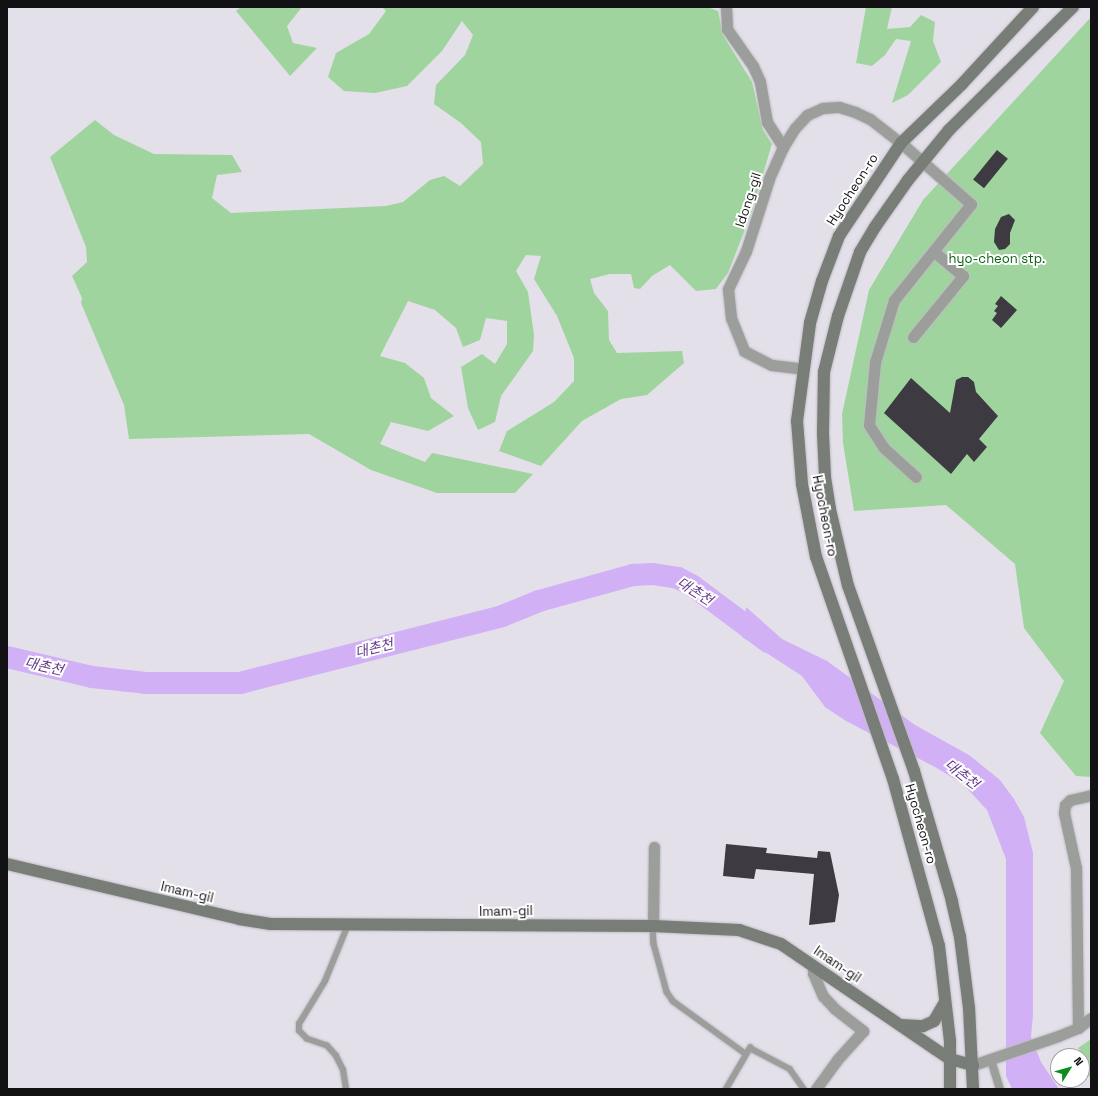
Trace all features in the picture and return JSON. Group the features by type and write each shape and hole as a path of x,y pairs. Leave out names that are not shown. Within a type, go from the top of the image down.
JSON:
{"main road":[{"name":"Hyocheon-ro","path":"950,1089 950,1059 946,1000 939,946 882,751 847,653 816,557 802,484 797,421 803,369 812,316 839,236 901,143 962,84 1033,7"},
{"name":"Hyocheon-ro","path":"973,1089 969,1008 960,937 914,771 848,586 830,510 825,476 822,422 824,372 838,316 860,252 875,227 923,161 949,130 1073,7"},
{"name":"Imam-gil","path":"7,864 256,922 348,925 653,926 739,930 781,944 950,1059 973,1065"},
{"path":"901,1025 923,1026 934,1021 946,1000"}],"street":[{"path":"726,7 727,29 753,66 760,82 767,122 784,147"},
{"name":"Idong-gil","path":"803,369 772,365 744,351 731,318 728,289 746,251 770,180 784,147 795,128 807,115 823,108 839,107 870,119 923,161 971,204 933,251"},
{"path":"913,337 963,276 933,251 901,290 889,311 875,362 868,416 869,425 878,441 916,476"},
{"path":"1078,1028 1076,868 1064,813 1065,805 1070,800 1091,794"},
{"path":"653,926 654,847"},
{"path":"813,966 813,973 823,996 840,1013 863,1031 837,1060 816,1089"},
{"path":"973,1065 1058,1036 1078,1028 1091,1018"},
{"path":"993,1059 1000,1089"}],"lane":[{"path":"346,1089 343,1070 336,1056 328,1046 307,1039 299,1031 299,1024 325,981 348,925"},
{"path":"653,926 654,944 667,992 673,1001 746,1054"},
{"path":"726,1089 750,1048 790,1069 804,1089"}],"green space":[{"path":"241,7 302,7 287,26 293,43 317,48 290,76 236,11"},
{"path":"382,7 707,7 718,11 723,35 752,82 763,130 772,144 751,214 728,273 716,289 696,291 670,265 652,276 640,289 634,288 631,274 610,274 590,279 594,293 608,311 609,340 617,353 682,351 684,363 647,395 621,399 582,421 541,466 499,451 507,431 554,402 574,381 574,358 557,316 534,279 541,256 526,255 516,271 528,292 534,335 533,351 501,396 495,422 478,430 468,408 461,367 482,354 495,364 507,344 507,321 486,318 480,340 463,347 456,328 435,310 408,301 380,356 405,363 424,378 431,398 454,416 428,431 391,422 380,444 425,462 432,453 533,474 515,493 437,493 371,470 309,434 129,439 124,405 81,303 82,298 72,276 87,262 86,247 50,157 95,120 114,135 154,154 232,155 242,172 217,175 212,198 231,213 386,206 403,202 430,180 444,176 460,186 483,164 481,142 461,123 434,104 436,85 465,55 473,35 462,21 442,51 407,86 375,93 344,91 328,77 336,53 369,34 386,11"},
{"path":"866,7 892,7 887,29 910,27 921,15 935,22 933,41 941,62 908,95 892,103 911,41 896,39 885,55 872,66 856,63"},
{"name":"hyo-cheon stp.","path":"1091,17 1091,777 1076,776 1040,733 1064,681 1024,628 1015,564 946,505 854,511 843,443 842,414 869,290 923,200"},
{"path":"1091,1039 1091,1079 1090,1048 1078,1048"}],"water":[{"path":"746,607 782,639 827,661 915,725 969,755 1000,780 1014,799 1024,817 1033,853 1033,1015 1031,1037 1041,1062 1050,1076 1050,1088 1059,1089 1012,1089 1006,1076 1006,859 987,810 963,784 935,767 846,721 825,707 802,676 742,637"}],"building":[{"path":"997,150 1008,159 984,188 973,180"},
{"path":"1009,214 1015,220 1010,233 1010,244 1005,249 999,250 994,242 995,229 1001,217"},
{"path":"1001,296 1017,310 1001,328 992,320 997,313 994,311 998,306 995,304"},
{"path":"962,377 968,377 974,382 976,392 998,416 979,439 987,447 974,462 967,454 951,474 884,413 911,378 950,413 956,380"},
{"path":"726,844 767,848 766,853 817,858 818,851 830,852 839,895 835,922 809,925 814,874 756,869 754,879 723,876"}],"waterway":[{"name":"대촌천","path":"7,657 92,677 146,683 240,683 502,616 539,601 633,575 653,574 678,578 693,586 768,642"}]}
